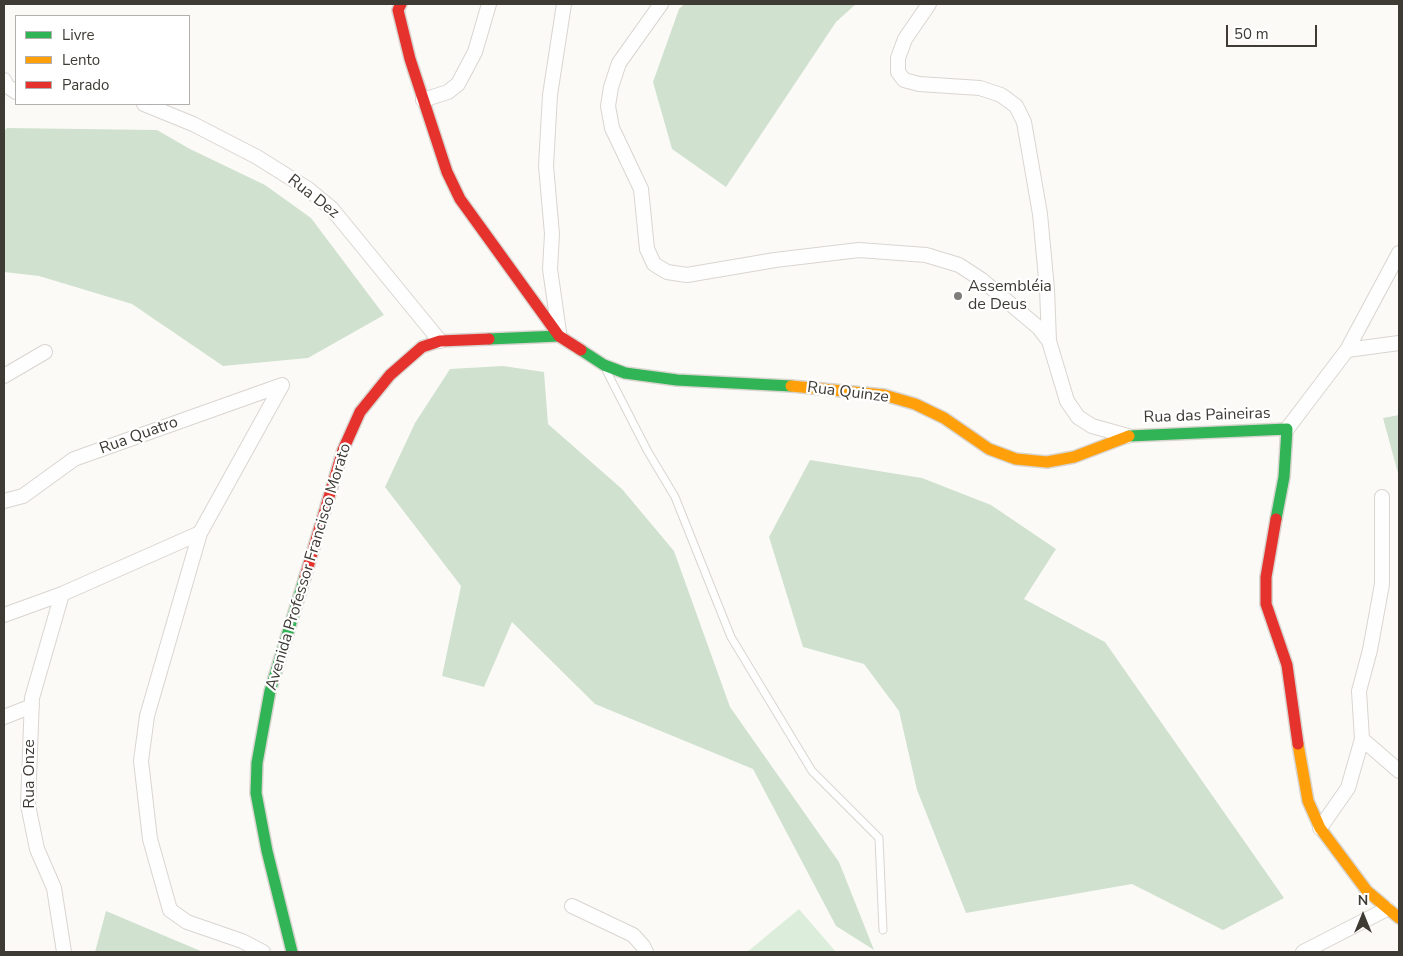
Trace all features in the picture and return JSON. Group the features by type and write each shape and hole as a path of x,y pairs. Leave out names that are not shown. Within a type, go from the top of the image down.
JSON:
{"street":[{"path":"423,100 448,92 458,84 475,52 489,4"},
{"path":"559,336 550,269 552,234 546,166 550,95 564,4"},
{"path":"661,4 620,63 611,87 608,106 612,128 641,189 648,249 654,264 666,272 687,275 775,260 859,250 926,256 959,265 982,280 1039,328 1049,341"},
{"path":"929,4 905,39 898,58 898,72 904,80 919,84 980,88 1001,95 1016,106 1024,122 1040,214 1047,289 1049,341 1067,401 1078,417 1092,426 1128,436"},
{"path":"398,6 423,100 448,172 460,199 559,336"},
{"path":"4,80 7,86 15,91"},
{"name":"Rua Dez","path":"146,105 193,124 257,157 308,189 332,208 440,341"},
{"path":"1399,253 1347,350 1287,429 1284,476 1266,577 1266,604 1287,665 1302,774 1308,801 1320,828 1345,864 1367,891 1386,909 1399,918"},
{"name":"Avenida Professor Francisco Morato","path":"292,952 267,852 256,793 257,763 270,691 342,450 360,412 406,359 422,347 440,341 559,336"},
{"name":"Rua Quinze","path":"559,336 604,365 625,373 677,380 836,389 884,395 944,418 989,449 1016,459 1047,462 1074,456 1128,436"},
{"path":"1347,350 1399,343"},
{"path":"4,376 45,352"},
{"name":"Rua Quatro","path":"4,502 23,496 74,459 282,385 200,533"},
{"name":"Rua das Paineiras","path":"1128,436 1287,429"},
{"path":"1320,828 1348,788 1362,739 1359,691 1370,650 1382,584 1382,497"},
{"path":"4,615 62,594 200,533"},
{"path":"200,533 147,716 141,760 150,839 170,910 187,922 242,941 263,952"},
{"name":"Rua Onze","path":"62,594 32,698 28,805 36,849 54,888 64,952"},
{"path":"4,717 32,706"},
{"path":"1362,739 1399,771"},
{"path":"572,906 633,935 646,952"},
{"path":"1303,952 1386,909"}],"lane":[{"path":"604,365 647,450 675,497 731,637 812,771 879,838 882,930"}],"green space":[{"path":"684,4 856,4 836,22 726,187 672,149 653,82 679,9"},
{"path":"7,128 157,130 190,149 265,185 311,218 384,315 308,358 223,366 132,304 39,276 4,272 4,131"},
{"path":"503,366 544,372 548,424 622,489 674,551 730,707 839,862 874,950 836,926 753,769 595,704 512,622 484,687 442,676 461,586 385,487 415,423 450,369"},
{"path":"1399,415 1399,477 1383,418"},
{"path":"810,460 922,478 991,505 1056,549 1024,599 1105,642 1284,898 1223,930 1132,884 966,913 917,790 899,711 864,664 803,647 769,537"},
{"path":"799,909 836,952 747,952"},
{"path":"106,911 203,952 95,952"}],"traffic: fast":[{"path":"489,339 559,336"},
{"path":"581,350 604,365 625,373 677,380 791,386"},
{"path":"1129,436 1287,429 1284,477 1276,519"},
{"path":"292,952 267,851 256,793 257,763 270,691 305,577"}],"traffic: slow":[{"path":"791,386 884,395 915,404 944,418 989,449 1016,459 1047,462 1074,457 1129,436"},
{"path":"1298,744 1308,801 1320,828 1367,891 1399,918"}],"traffic: jam":[{"path":"401,4 398,10 410,59 447,172 460,199 559,336 581,350"},
{"path":"305,577 343,450 360,412 390,375 422,347 440,341 489,339"},
{"path":"1276,519 1266,577 1266,604 1287,665 1298,744"}],"place":[{"name":"Assembléia de Deus","path":"958,296"}]}
